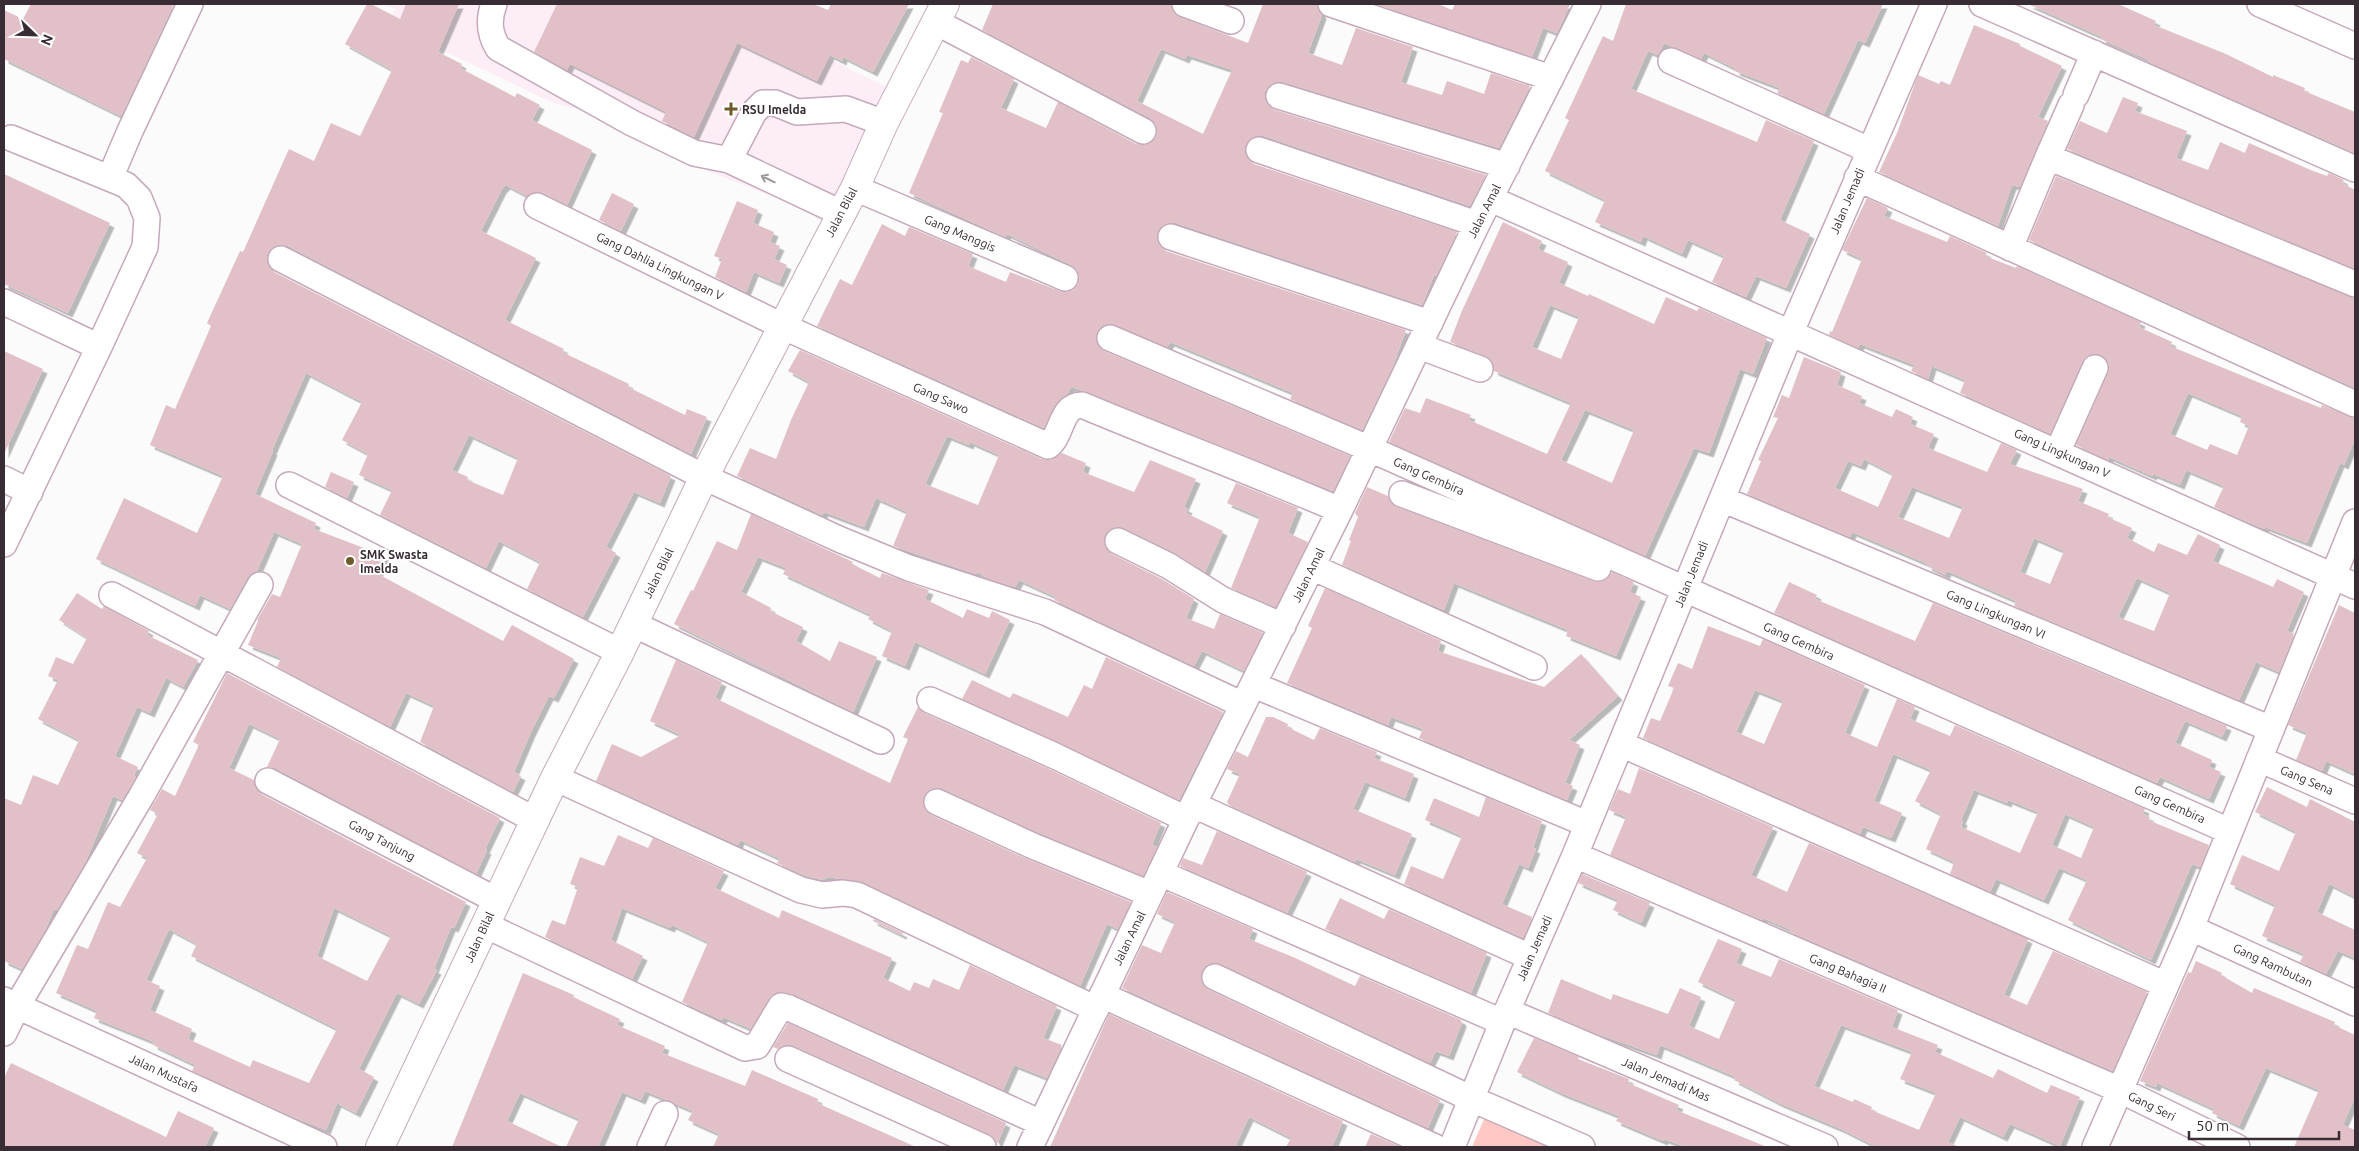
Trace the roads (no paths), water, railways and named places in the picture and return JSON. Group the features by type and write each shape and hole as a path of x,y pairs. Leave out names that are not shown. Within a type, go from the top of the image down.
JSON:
{"main road":[{"name":"Jalan Bilal","path":"380,1147 555,778 620,652 704,477 840,213 855,188 884,123 941,13"}],"street":[{"path":"110,178 190,4"},
{"path":"494,4 490,23 492,37 498,48 632,122 694,153 729,160 840,213"},
{"path":"1185,4 1231,21"},
{"path":"1331,4 1550,78"},
{"name":"Jalan Amal","path":"1030,1147 1155,884 1370,449 1477,224 1588,4"},
{"name":"Jalan Jemadi","path":"1452,1147 1504,1016 1575,855 1790,334 1934,4"},
{"path":"1982,4 2355,168"},
{"path":"2260,4 2355,46"},
{"path":"941,13 1143,130"},
{"path":"2010,248 2094,53"},
{"path":"1671,61 1869,150"},
{"path":"1279,96 1507,166"},
{"path":"729,160 754,112 764,103 774,103 797,112 846,109 884,123"},
{"path":"4,544 99,347 144,246 147,218 139,198 126,185 11,138"},
{"path":"1259,150 1477,224"},
{"path":"2048,157 2355,284"},
{"path":"1857,178 2355,404"},
{"name":"Gang Manggis","path":"855,188 1065,278"},
{"name":"Gang Lingkungan V","path":"1491,199 1790,334 2058,451 2344,581"},
{"name":"Gang Dahlia Lingkungan V","path":"537,206 782,326"},
{"path":"1171,237 1430,323"},
{"path":"281,260 704,477 841,540 901,564 1045,612 1248,695 1587,824"},
{"path":"4,302 99,347"},
{"name":"Gang Sawo","path":"782,326 1048,446 1054,441 1068,410 1075,405 1082,404 1158,437 1253,472 1340,510"},
{"name":"Gang Gembira","path":"1110,338 1370,449 1682,595 2229,831"},
{"path":"1419,346 1480,368"},
{"path":"2058,451 2095,368"},
{"path":"4,479 30,492"},
{"path":"289,485 620,652"},
{"path":"1402,494 1682,595"},
{"name":"Gang Lingkungan VI","path":"1722,499 2271,729"},
{"path":"2095,1147 2191,928 2271,729 2344,581 2355,522"},
{"path":"1118,541 1169,566 1223,600 1283,626"},
{"path":"1312,567 1534,667"},
{"path":"4,1033 10,1003 142,796 260,584"},
{"path":"112,595 535,820"},
{"path":"633,624 881,741"},
{"path":"930,700 1055,756 1530,956"},
{"path":"1621,744 2166,985"},
{"name":"Gang Sena","path":"2258,759 2355,801"},
{"path":"555,778 802,890 822,896 843,893 857,895 1435,1147"},
{"name":"Gang Tanjung","path":"268,781 496,900"},
{"name":"Jalan Jemadi Mas","path":"937,802 1033,846 1155,884 1504,1016 1825,1147"},
{"name":"Gang Bahagia II","path":"1575,855 2120,1090"},
{"path":"485,926 745,1048 757,1046 781,1006 789,1008 1041,1124"},
{"name":"Gang Rambutan","path":"2191,928 2226,942 2355,1003"},
{"path":"1216,977 1472,1098 1582,1147"},
{"name":"Jalan Mustafa","path":"10,1003 324,1147"},
{"path":"788,1059 983,1147"},
{"name":"Gang Seri","path":"2120,1090 2237,1147"},
{"path":"650,1147 665,1114"}],"place":[{"name":"RSU Imelda","path":"731,109"},
{"name":"SMK Swasta Imelda","path":"350,561"}]}
